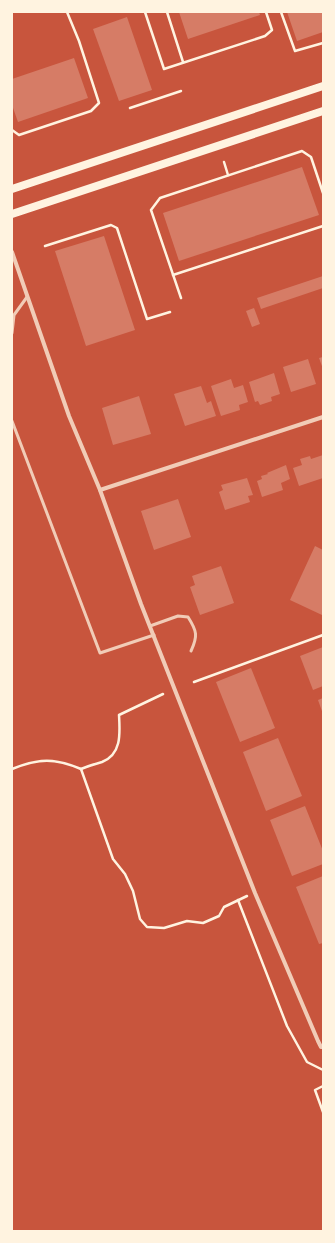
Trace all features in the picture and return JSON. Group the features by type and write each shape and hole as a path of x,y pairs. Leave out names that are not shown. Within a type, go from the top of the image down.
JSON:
{"main road":[{"path":"12,189 323,86"},
{"path":"12,214 323,111"}],"street":[{"path":"12,252 68,416 100,490 150,626 255,893 322,1047"},
{"path":"100,490 323,417"}],"lane":[{"path":"12,333 14,315 27,297"},
{"path":"12,420 100,653 154,635"},
{"path":"150,626 178,616 188,617 196,629 196,641 191,651"}],"path":[{"path":"12,130 19,135 92,111 99,103 79,41 67,12"},
{"path":"145,12 164,69 265,36 272,30 266,12"},
{"path":"167,12 183,62"},
{"path":"281,12 295,51 323,43"},
{"path":"130,108 181,91"},
{"path":"182,298 151,210 160,198 302,151 311,157 323,193"},
{"path":"224,162 228,175"},
{"path":"45,246 111,225 117,228 147,319 170,312"},
{"path":"173,275 323,226"},
{"path":"194,682 323,635"},
{"path":"12,769 35,761 55,760 81,769 103,761 112,756 119,744 119,715 163,694"},
{"path":"81,769 113,860 125,874 133,891 140,919 147,927 164,928 187,921 203,923 219,916 224,907 255,893"},
{"path":"238,900 288,1026 307,1062 323,1070"},
{"path":"323,1086 315,1090 323,1112"}],"building":[{"path":"179,12 259,12 260,15 188,39"},
{"path":"287,12 323,12 323,32 297,41"},
{"path":"127,17 152,90 119,101 93,29"},
{"path":"74,58 88,98 18,122 12,105 12,79"},
{"path":"302,167 319,215 179,261 163,213"},
{"path":"104,236 135,330 86,346 55,251"},
{"path":"323,276 323,288 261,309 257,298"},
{"path":"254,308 260,324 252,327 246,311"},
{"path":"323,357 323,369 319,358"},
{"path":"308,359 316,384 291,392 283,367"},
{"path":"274,373 280,394 271,397 272,401 260,405 258,401 255,402 249,382"},
{"path":"231,379 234,388 243,385 248,402 239,405 240,410 221,416 211,386"},
{"path":"201,386 207,403 211,401 216,416 185,426 174,394"},
{"path":"139,396 151,434 113,445 102,408"},
{"path":"323,455 323,478 299,486 293,468 302,465 300,459 310,456 311,459"},
{"path":"286,465 290,479 281,483 283,490 262,497 257,481 262,479 261,476"},
{"path":"247,478 253,495 248,496 250,502 225,510 219,492 223,490 221,485"},
{"path":"178,499 191,537 154,550 141,511"},
{"path":"315,546 323,550 322,615 290,600"},
{"path":"221,566 234,603 200,615 190,587 195,585 192,576"},
{"path":"323,647 323,686 313,690 300,656"},
{"path":"251,668 275,728 240,742 216,682"},
{"path":"323,698 323,714 318,700"},
{"path":"278,738 302,796 266,811 243,752"},
{"path":"305,806 323,851 323,864 292,876 270,820"},
{"path":"323,876 323,943 319,944 296,887"}]}
